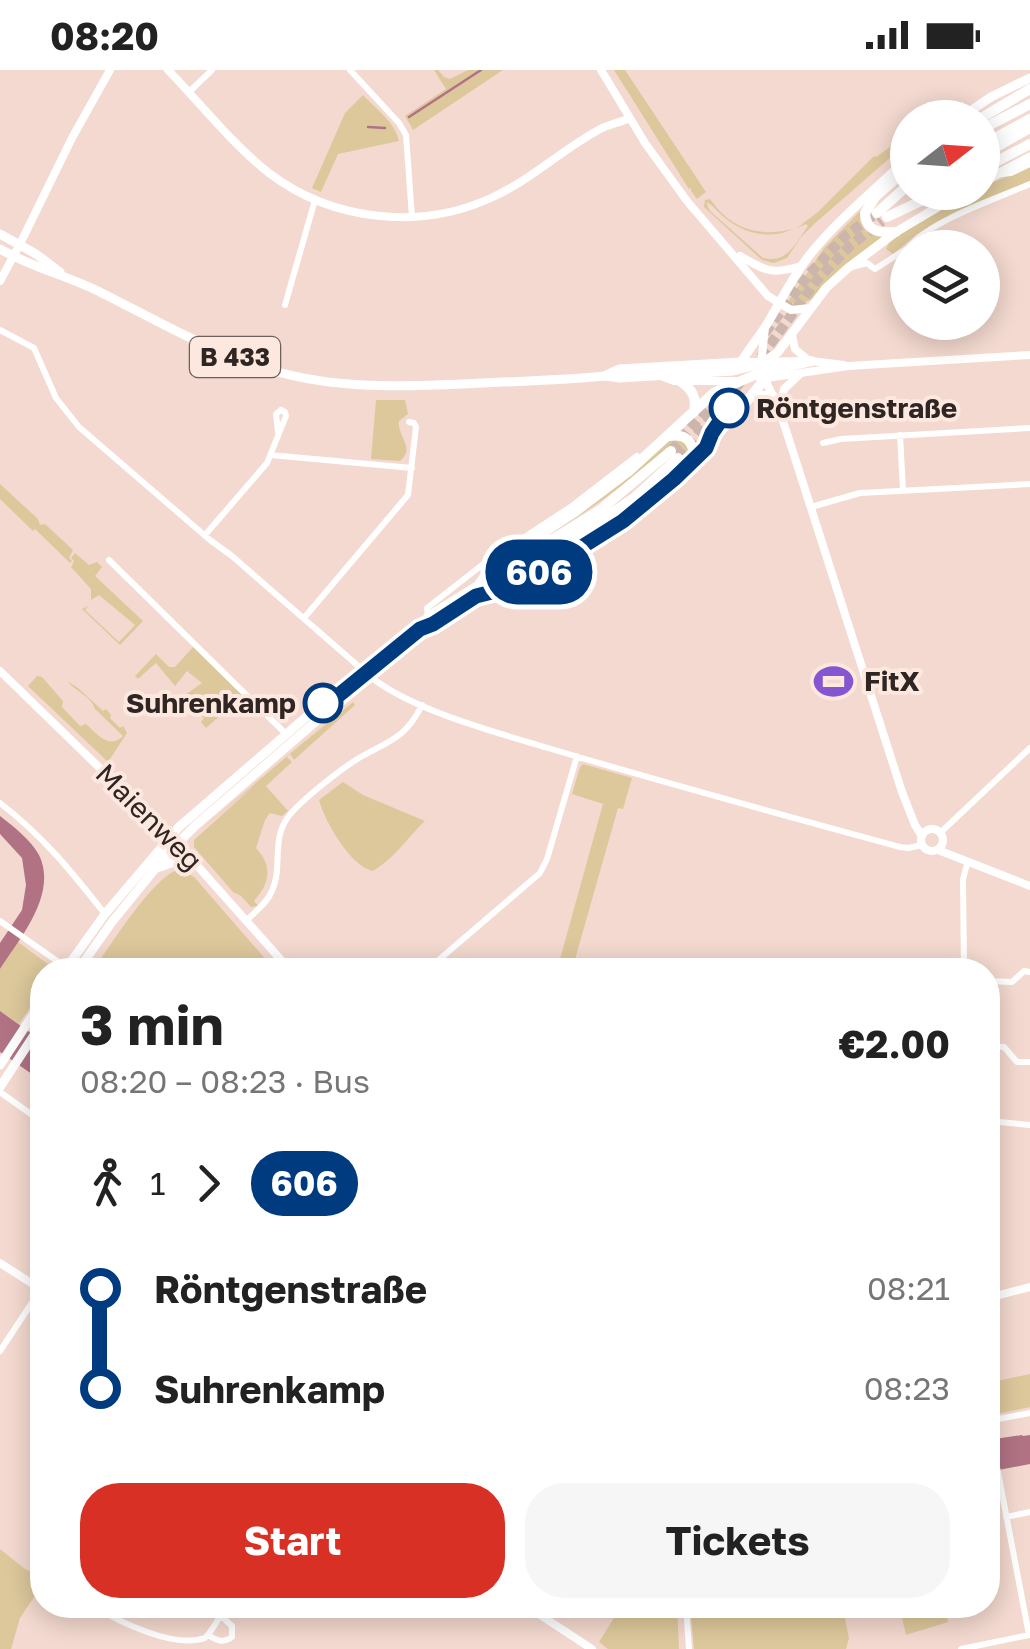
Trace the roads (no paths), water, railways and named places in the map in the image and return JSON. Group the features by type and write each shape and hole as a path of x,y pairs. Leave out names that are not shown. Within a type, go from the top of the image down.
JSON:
{"highway":[{"path":"1000,107 1030,90"},
{"path":"1000,120 1030,104"},
{"path":"1000,134 1030,118"},
{"path":"1000,145 1030,128"},
{"path":"1000,160 1030,144"},
{"path":"882,182 890,178"},
{"path":"890,184 864,213 870,228 890,232"},
{"path":"882,217 890,208"},
{"path":"882,217 893,210"},
{"path":"882,217 898,210"},
{"path":"480,583 492,567 576,511 650,453 715,392 763,367 811,361"},
{"path":"476,596 518,582 595,540 647,502 727,426 750,397 763,367"},
{"path":"680,381 692,390 694,412"},
{"path":"750,397 772,395"},
{"path":"669,436 681,435 692,443 695,459"},
{"path":"637,456 650,453"},
{"path":"675,455 620,508 430,621 480,583 600,510 675,455"}],"main road":[{"path":"987,100 1030,78"},
{"path":"1000,172 1028,159"},
{"path":"606,376 619,369 740,362 801,266 843,218 890,175"},
{"path":"899,230 933,210"},
{"name":"B 433","path":"0,234 66,277"},
{"path":"763,367 826,288 890,236"},
{"name":"B 433","path":"0,249 222,352 304,378 394,386 620,378 763,367"},
{"path":"86,958 154,870 182,825 323,703 334,699 430,621"},
{"path":"74,958 105,914 174,840 329,710 334,699"},
{"path":"154,870 177,862 195,862"},
{"path":"2,1062 30,1020"},
{"path":"0,1089 30,1042"}],"street":[{"path":"0,282 110,70"},
{"path":"168,70 266,170 315,200 365,215 412,217 450,212 493,197 628,114"},
{"path":"190,92 212,70"},
{"path":"350,70 406,136 412,217"},
{"path":"601,70 645,142 692,207 768,296 791,310 810,308"},
{"path":"929,230 1030,184"},
{"path":"285,305 315,200"},
{"path":"882,242 882,250 890,257"},
{"path":"732,252 770,272 801,266"},
{"path":"848,268 863,263 875,269 890,260"},
{"path":"765,328 763,367 902,792 930,851 1030,748"},
{"path":"0,330 34,348 56,398 79,427 384,687 488,730 900,847 908,848 922,841 927,831 939,838"},
{"path":"792,335 795,348 811,361 848,366"},
{"path":"740,362 800,374 848,366 1030,355"},
{"path":"657,374 680,381 740,380"},
{"path":"780,412 784,389 800,374"},
{"path":"823,443 842,438 1030,428"},
{"path":"205,536 248,488 271,455 278,433"},
{"path":"900,434 903,490"},
{"path":"304,618 408,494 415,446"},
{"path":"271,455 412,468"},
{"path":"430,621 428,608 637,456"},
{"path":"811,507 860,493 1030,484"},
{"path":"109,560 287,736"},
{"name":"Maienweg","path":"0,672 174,840 279,958"},
{"path":"246,920 267,900 274,887 276,848 288,817 359,758 398,737 411,725 422,704"},
{"path":"441,958 540,873 577,756"},
{"path":"0,803 33,829 105,914"},
{"path":"913,818 968,860 1030,886"},
{"path":"964,958 963,879 968,860"},
{"path":"0,920 50,958"},
{"path":"1000,981 1012,982 1024,971 1030,972"},
{"path":"1000,1047 1017,1062 1030,1062"},
{"path":"0,1089 30,1113"},
{"path":"1000,1122 1030,1124"},
{"path":"0,1263 30,1282"},
{"path":"1000,1295 1030,1287"},
{"path":"0,1351 30,1307"},
{"path":"1000,1419 1030,1413"},
{"path":"962,1649 1030,1635 1000,1484"},
{"path":"1006,1517 1030,1512"},
{"path":"113,1618 156,1644 188,1646 208,1635 218,1618"},
{"path":"208,1635 219,1641 232,1637 232,1626 223,1618"},
{"path":"545,1618 592,1649"},
{"path":"687,1618 688,1648"}],"waterway":[{"path":"409,117 481,70"},
{"path":"368,127 385,128"}],"tunnel":[{"path":"765,333 810,273 845,236 877,213"},
{"path":"761,357 817,280 851,245 882,221"},
{"path":"678,458 744,378"},
{"path":"671,451 725,387"}],"place":[{"name":"Röntgenstraße","path":"729,408"},
{"name":"FitX","path":"834,681"},
{"name":"Suhrenkamp","path":"323,703"}]}
